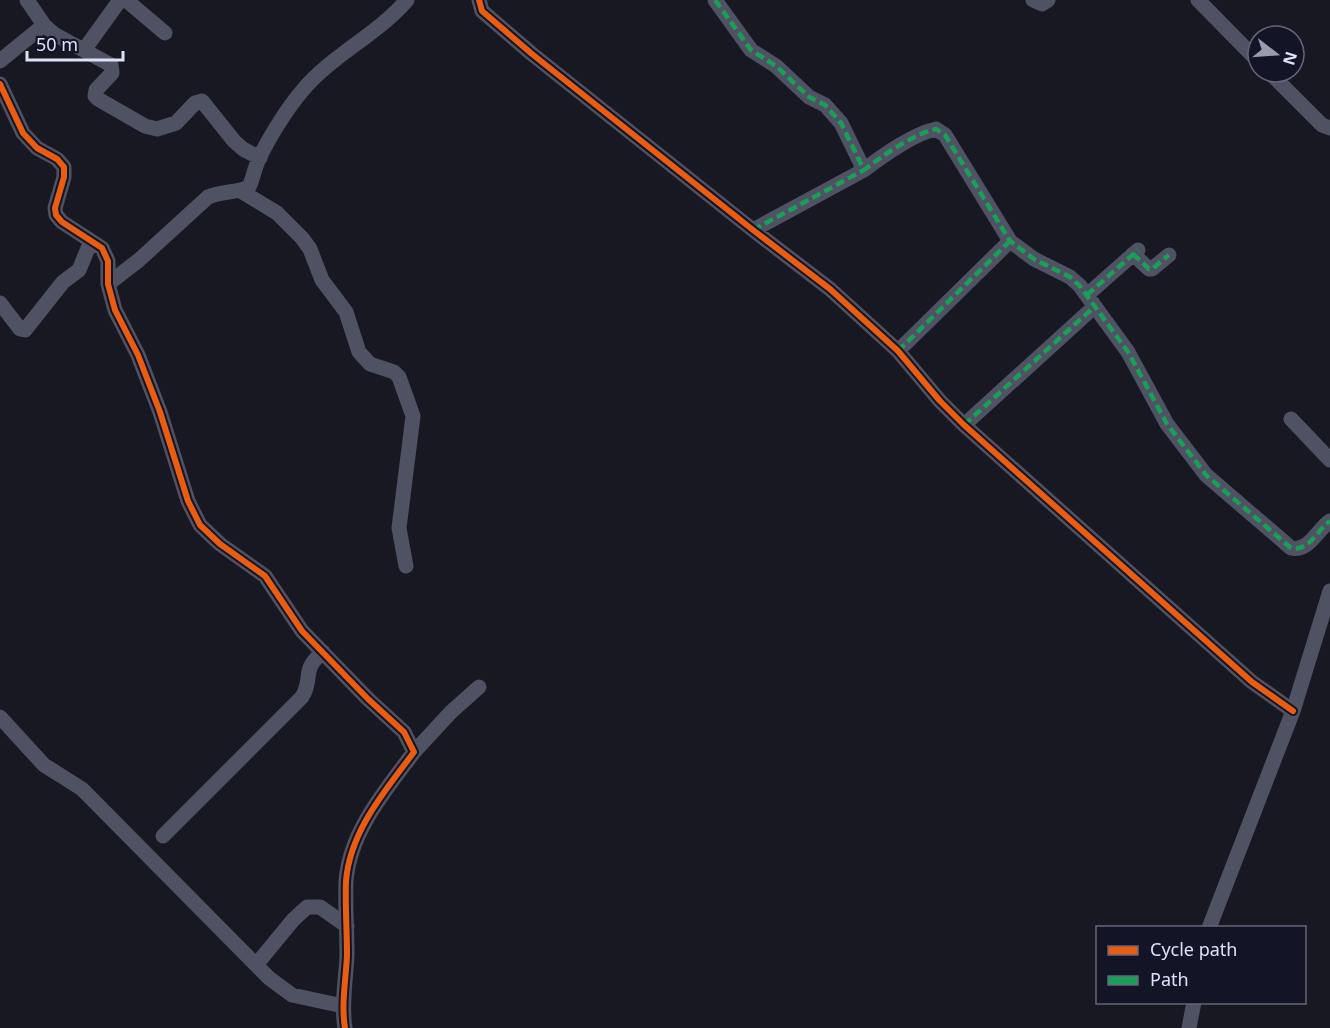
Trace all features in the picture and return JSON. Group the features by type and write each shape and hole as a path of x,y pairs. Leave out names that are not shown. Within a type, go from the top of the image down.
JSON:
{"street":[{"path":"27,0 44,25 60,38 112,67 112,73 96,90 95,96 98,99 145,126 157,129 176,123 195,103 202,101 234,141 260,158"},
{"path":"84,50 120,0"},
{"path":"126,0 165,33"},
{"path":"108,284 208,197 219,192 241,191 249,187 269,140 302,91 407,0"},
{"path":"479,0 482,11 532,54 830,289 898,351 940,401 964,425 1252,682 1293,711"},
{"path":"714,0 751,50 776,66 809,97 825,105 841,123 864,170"},
{"path":"1033,0 1042,4 1048,0"},
{"path":"1198,0 1246,49"},
{"path":"0,61 44,25"},
{"path":"0,84 23,134 37,148 57,159 64,167 64,177 55,208 56,215 62,222 102,248 108,261 108,284 116,310 138,355 160,412 188,501 200,525 220,544 265,576 302,631 368,699 404,732 414,752"},
{"path":"1281,84 1322,124 1330,128"},
{"path":"753,230 864,170 882,156 925,131 936,129 945,135 1010,241 1034,259 1070,277 1091,301 1128,352 1167,424 1206,475 1291,548 1304,547 1330,521"},
{"path":"241,191 277,213 302,238 310,249 322,280 346,312 359,352 364,360 394,372 399,377 414,416 399,528 406,566"},
{"path":"0,303 20,329 25,330 63,282 79,270 91,241"},
{"path":"898,351 1010,241"},
{"path":"964,425 1091,301 1135,252 1149,269 1168,255"},
{"path":"1292,419 1330,460"},
{"path":"1209,926 1293,711 1330,591"},
{"path":"163,836 302,697 306,688 309,667 323,652"},
{"path":"345,1028 343,1006 347,926 346,879 354,844 368,816 414,752 451,712 480,687"},
{"path":"0,717 44,765 82,789 269,978 292,995 343,1006"},
{"path":"256,965 308,906 320,907 347,926"},
{"path":"1190,1028 1194,1004"}],"marked path":[{"path":"715,0 751,50 776,66 809,97 825,105 841,123 864,170 918,135 936,129 945,135 1010,241 1034,259 1070,277 1080,286 1128,352 1167,424 1206,475 1291,548 1308,544 1330,521"},
{"path":"753,230 864,170"},
{"path":"898,351 1010,241"},
{"path":"1087,295 1138,250"},
{"path":"1133,254 1149,269 1169,255"},
{"path":"964,425 1094,307"}],"cycle path":[{"path":"479,0 482,11 532,54 830,289 898,351 940,401 964,425 1252,682 1293,711"},
{"path":"0,84 23,133 37,148 57,159 64,167 64,177 55,208 56,215 62,222 102,248 108,261 108,284 115,310 138,355 160,412 188,501 200,525 220,544 265,576 302,631 368,699 404,732 414,752 371,812 354,845 349,863 346,881 347,955 343,1010 345,1028"}]}
